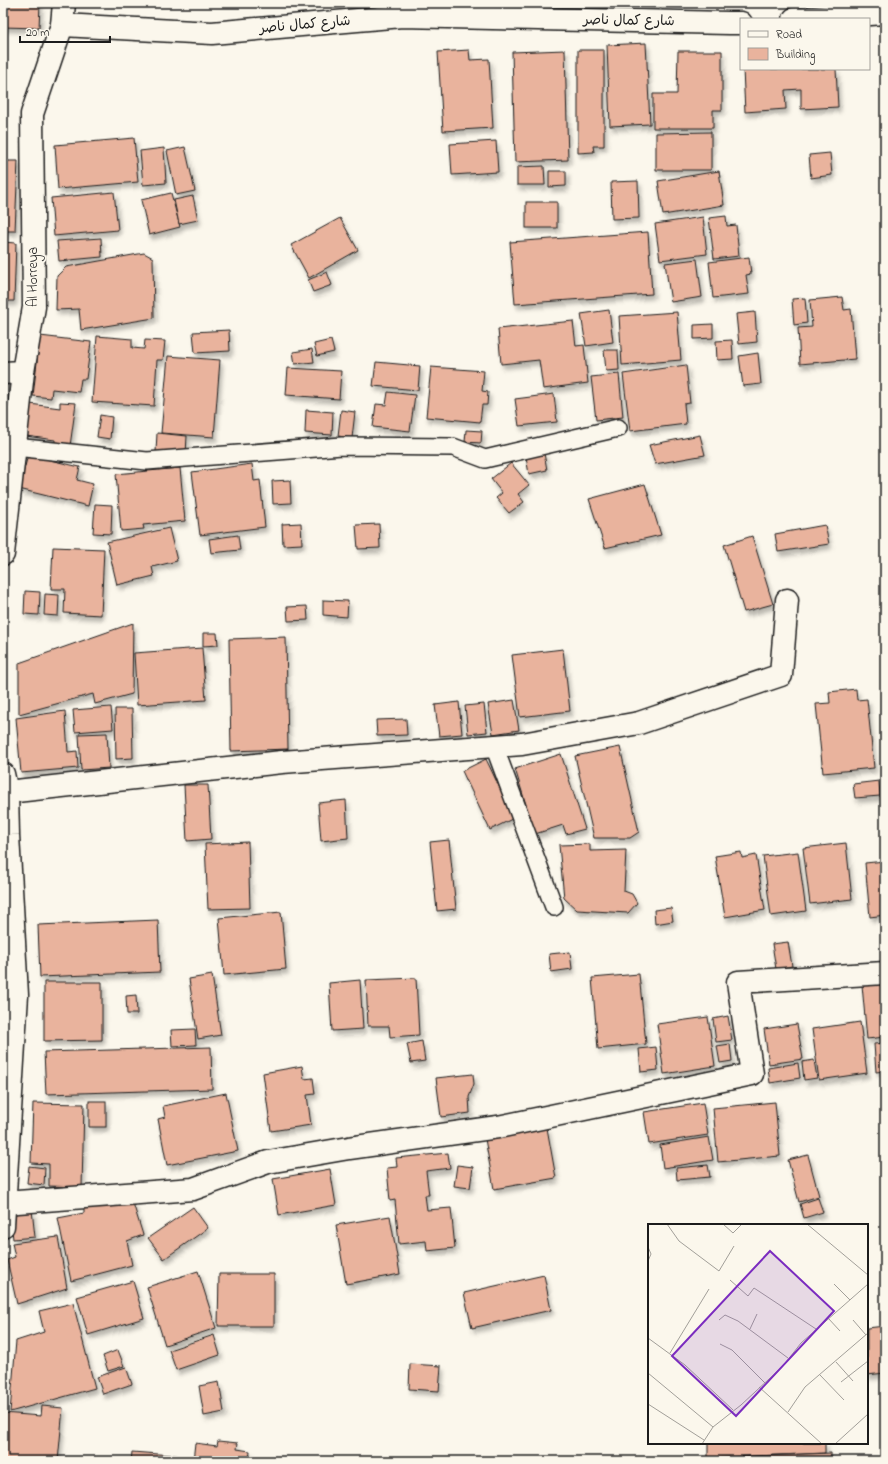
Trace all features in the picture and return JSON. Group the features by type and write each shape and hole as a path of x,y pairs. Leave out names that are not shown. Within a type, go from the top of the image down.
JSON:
{"street":[{"name":"Al Horreya","path":"3,554 15,447 13,373 34,307 32,114 62,25 64,3"},
{"path":"809,18 885,13"},
{"name":"شارع كمال ناصر","path":"62,25 212,33 402,16 740,23"},
{"path":"3,1226 17,995 5,783 522,744 638,723 781,674 787,600"},
{"path":"4,1203 193,1189 268,1162 349,1148 498,1127 752,1074 738,982 885,973"}],"lane":[{"path":"15,447 147,461 342,446 453,447 485,459 618,428"},
{"path":"494,746 554,907"}],"building":[{"path":"3,3 40,3 39,28 3,27"},
{"path":"646,43 650,124 610,126 607,45"},
{"path":"469,50 470,60 489,59 493,128 443,131 438,52"},
{"path":"565,50 568,160 515,162 512,52"},
{"path":"578,50 604,50 604,146 593,146 594,152 578,153"},
{"path":"678,51 722,51 722,110 713,110 713,128 653,128 653,94 677,94"},
{"path":"743,70 836,70 838,107 801,109 801,89 785,90 786,109 745,112"},
{"path":"711,132 711,170 656,170 656,133"},
{"path":"134,138 138,182 58,189 55,145"},
{"path":"496,141 498,172 452,175 450,144"},
{"path":"185,147 195,191 176,195 167,151"},
{"path":"164,148 166,183 143,185 140,151"},
{"path":"830,153 832,175 811,178 809,155"},
{"path":"3,161 18,161 15,231 3,231"},
{"path":"544,166 545,185 517,185 517,167"},
{"path":"549,171 566,171 566,186 549,187"},
{"path":"719,171 724,205 663,215 658,181"},
{"path":"638,181 639,218 612,219 611,182"},
{"path":"114,192 118,230 54,236 51,198"},
{"path":"171,193 180,227 149,235 141,200"},
{"path":"193,196 198,220 179,224 174,200"},
{"path":"526,202 557,202 557,228 526,228"},
{"path":"726,216 727,226 736,225 739,256 714,259 709,218"},
{"path":"703,217 707,254 660,260 655,224"},
{"path":"340,218 358,250 309,278 291,245"},
{"path":"648,232 652,294 515,304 510,242"},
{"path":"101,238 102,257 59,261 57,241"},
{"path":"3,242 16,243 14,301 3,301"},
{"path":"144,253 153,258 154,318 81,330 79,309 56,310 57,276 66,267"},
{"path":"749,257 751,274 746,275 749,294 713,298 709,262"},
{"path":"697,259 702,297 671,302 665,263"},
{"path":"327,272 332,285 313,292 308,280"},
{"path":"842,297 844,310 851,309 855,359 800,364 798,328 812,327 810,300"},
{"path":"805,298 807,323 794,325 792,299"},
{"path":"609,310 613,342 586,346 581,314"},
{"path":"677,312 681,360 622,365 619,316"},
{"path":"755,312 757,342 739,344 736,314"},
{"path":"573,321 576,346 584,345 588,383 543,389 539,360 501,364 498,329"},
{"path":"713,324 713,338 694,339 694,325"},
{"path":"229,330 230,351 195,353 193,332"},
{"path":"40,336 91,342 86,379 81,379 79,392 52,389 51,398 33,396"},
{"path":"97,336 132,339 132,348 144,349 145,340 165,341 163,360 157,360 154,406 92,402"},
{"path":"331,340 334,352 317,356 314,344"},
{"path":"732,340 733,359 717,360 716,341"},
{"path":"312,349 314,362 295,364 293,352"},
{"path":"604,350 618,350 619,370 606,371"},
{"path":"758,353 761,384 743,386 739,356"},
{"path":"168,356 220,360 214,437 161,433"},
{"path":"376,362 420,366 418,390 373,386"},
{"path":"686,365 690,403 684,404 686,424 630,431 623,374"},
{"path":"431,367 484,371 482,391 488,392 487,405 482,405 480,422 426,417"},
{"path":"288,368 341,371 339,399 286,395"},
{"path":"619,374 623,417 596,420 591,377"},
{"path":"388,392 415,395 410,431 373,427 376,404 386,405"},
{"path":"554,394 557,422 519,426 515,399"},
{"path":"60,402 76,403 70,446 55,444 55,440 26,436 30,404 60,408"},
{"path":"306,410 333,412 332,435 305,433"},
{"path":"341,410 355,412 352,438 338,436"},
{"path":"100,415 112,417 110,439 97,437"},
{"path":"466,430 482,431 481,443 465,442"},
{"path":"157,433 187,436 186,454 156,452"},
{"path":"700,435 705,455 655,464 649,445"},
{"path":"544,453 547,470 529,474 526,457"},
{"path":"28,455 80,467 77,480 93,484 88,506 19,489"},
{"path":"511,463 529,485 518,494 524,502 509,513 496,498 502,493 491,479"},
{"path":"252,464 254,481 260,480 265,527 200,535 192,472"},
{"path":"180,468 185,521 143,525 144,529 121,531 116,474"},
{"path":"290,480 291,503 273,504 272,481"},
{"path":"645,484 661,535 605,548 589,499"},
{"path":"95,504 112,505 111,534 93,533"},
{"path":"301,523 302,544 283,545 282,524"},
{"path":"379,524 380,548 358,549 356,525"},
{"path":"825,525 829,544 778,552 775,534"},
{"path":"169,528 177,561 152,567 154,576 117,585 107,542"},
{"path":"238,535 240,550 211,553 209,539"},
{"path":"752,536 773,604 744,612 724,545"},
{"path":"53,547 104,549 101,615 64,613 65,589 51,589"},
{"path":"25,591 40,592 39,615 24,614"},
{"path":"45,594 59,595 58,616 44,615"},
{"path":"323,600 348,601 347,617 323,615"},
{"path":"307,606 308,620 288,621 287,607"},
{"path":"133,623 132,694 95,704 93,694 19,714 19,663"},
{"path":"203,633 217,633 218,645 203,646"},
{"path":"286,637 288,749 231,751 229,639"},
{"path":"202,648 206,700 137,705 134,653"},
{"path":"563,649 570,711 520,717 512,655"},
{"path":"856,689 857,700 867,699 874,768 823,773 816,704 830,703 829,692"},
{"path":"514,700 519,730 493,734 488,704"},
{"path":"459,702 462,734 439,736 435,705"},
{"path":"484,704 487,732 468,734 465,706"},
{"path":"111,707 113,729 75,732 73,710"},
{"path":"115,709 132,709 133,758 116,759"},
{"path":"65,711 68,752 77,751 78,768 21,773 16,718"},
{"path":"406,719 407,735 377,736 376,720"},
{"path":"107,733 109,768 81,770 79,734"},
{"path":"620,747 639,832 630,838 594,838 575,756"},
{"path":"561,754 585,829 566,834 563,825 535,834 515,769"},
{"path":"486,759 514,818 490,830 462,771"},
{"path":"879,781 880,796 855,798 853,784"},
{"path":"184,785 208,785 211,839 187,841"},
{"path":"346,800 348,838 321,841 318,803"},
{"path":"449,840 456,909 437,911 430,842"},
{"path":"248,842 250,908 208,909 205,844"},
{"path":"846,843 852,899 810,904 803,848"},
{"path":"590,844 590,851 626,850 624,891 632,894 637,903 628,913 577,910 564,898 559,845"},
{"path":"741,852 742,858 756,855 765,910 725,917 715,856"},
{"path":"798,852 806,911 771,916 763,856"},
{"path":"885,861 885,915 870,917 865,863"},
{"path":"671,908 673,921 655,924 654,910"},
{"path":"281,912 286,969 224,975 219,918"},
{"path":"158,920 160,972 40,977 38,925"},
{"path":"788,942 792,966 776,969 772,944"},
{"path":"570,952 572,969 551,972 549,954"},
{"path":"639,974 646,1044 598,1049 592,978"},
{"path":"212,975 221,1035 198,1039 189,979"},
{"path":"416,978 419,1035 390,1037 389,1026 368,1026 366,980"},
{"path":"360,980 363,1029 332,1031 329,983"},
{"path":"44,982 102,982 102,1040 44,1041"},
{"path":"885,983 885,1037 867,1039 862,985"},
{"path":"136,995 137,1014 127,1014 126,996"},
{"path":"728,1016 732,1040 716,1042 713,1019"},
{"path":"708,1017 715,1066 664,1074 657,1024"},
{"path":"860,1022 867,1073 819,1080 812,1029"},
{"path":"797,1024 803,1059 769,1064 764,1029"},
{"path":"195,1029 196,1045 172,1046 171,1030"},
{"path":"422,1041 425,1061 411,1063 407,1044"},
{"path":"885,1043 885,1071 876,1072 874,1044"},
{"path":"730,1044 732,1061 720,1063 717,1046"},
{"path":"211,1047 212,1089 46,1094 44,1052"},
{"path":"656,1047 658,1070 641,1072 639,1049"},
{"path":"814,1060 817,1078 804,1080 802,1062"},
{"path":"798,1063 800,1078 770,1083 768,1068"},
{"path":"302,1066 304,1079 313,1078 315,1094 307,1095 311,1125 271,1131 263,1073"},
{"path":"473,1074 474,1084 469,1097 470,1113 441,1117 436,1078"},
{"path":"226,1093 238,1151 167,1165 158,1119 165,1117 163,1106"},
{"path":"89,1101 106,1101 106,1127 89,1127"},
{"path":"775,1102 780,1156 718,1162 713,1108"},
{"path":"33,1103 84,1104 82,1187 49,1186 49,1164 31,1163"},
{"path":"703,1103 708,1135 649,1144 644,1112"},
{"path":"547,1128 556,1178 494,1189 485,1139"},
{"path":"709,1137 713,1160 663,1168 660,1145"},
{"path":"448,1153 450,1168 426,1171 429,1195 425,1195 427,1210 451,1208 455,1248 427,1251 426,1241 399,1244 395,1200 390,1201 387,1168 397,1167 396,1158"},
{"path":"808,1155 819,1196 799,1202 788,1160"},
{"path":"457,1165 473,1167 470,1188 454,1186"},
{"path":"708,1165 710,1177 677,1180 676,1168"},
{"path":"29,1166 45,1168 44,1185 27,1183"},
{"path":"330,1169 336,1205 279,1215 273,1179"},
{"path":"818,1198 823,1212 804,1218 800,1204"},
{"path":"133,1203 143,1235 127,1241 132,1265 71,1281 58,1218 84,1213 84,1205"},
{"path":"193,1207 208,1228 164,1259 148,1238"},
{"path":"32,1210 35,1237 13,1239 10,1212"},
{"path":"390,1216 400,1274 346,1284 336,1225"},
{"path":"58,1237 67,1288 17,1304 7,1260 15,1257 12,1243"},
{"path":"198,1271 216,1328 165,1345 147,1287"},
{"path":"219,1274 274,1274 274,1326 218,1326"},
{"path":"544,1275 551,1310 472,1328 464,1293"},
{"path":"133,1281 144,1318 88,1335 77,1297"},
{"path":"73,1303 95,1388 10,1412 16,1341 44,1332 39,1311"},
{"path":"885,1326 885,1373 868,1375 868,1328"},
{"path":"214,1335 220,1355 176,1370 169,1350"},
{"path":"118,1350 124,1366 108,1371 103,1356"},
{"path":"410,1364 441,1366 439,1391 409,1389"},
{"path":"126,1367 132,1384 103,1394 97,1377"},
{"path":"219,1382 224,1412 204,1416 199,1386"},
{"path":"42,1406 63,1408 58,1461 3,1461 3,1413 41,1416"},
{"path":"218,1441 238,1443 237,1449 250,1451 249,1461 193,1461 195,1443 217,1446"},
{"path":"708,1444 825,1444 825,1453 708,1458"},
{"path":"132,1452 185,1456 185,1461 131,1461"},
{"path":"831,1453 831,1461 736,1461 736,1457"}]}
